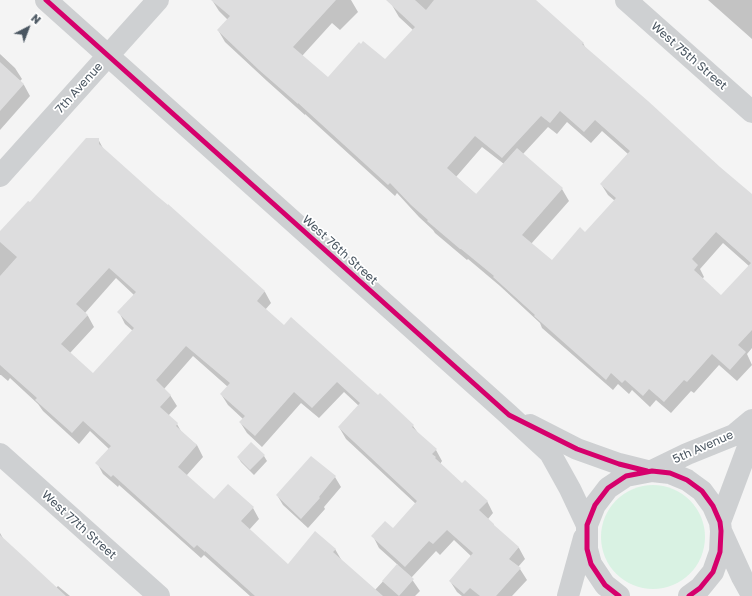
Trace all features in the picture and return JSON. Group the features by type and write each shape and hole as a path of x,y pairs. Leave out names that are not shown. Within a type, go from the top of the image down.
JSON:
{"street":[{"name":"West 76th Street","path":"46,0 510,415 550,453 570,489 587,527"},
{"name":"7th Avenue","path":"0,176 158,0"},
{"name":"West 75th Street","path":"626,0 752,112"},
{"name":"West 76th Street","path":"510,415 577,449 619,464 650,471 670,473 687,480 702,491 713,506 720,527"},
{"name":"5th Avenue","path":"650,471 734,435 752,420"},
{"name":"5th Avenue","path":"720,527 748,447 752,442"},
{"name":"West 77th Street","path":"0,454 159,596"},
{"path":"568,596 587,527 595,505 608,488 626,476 650,471"},
{"path":"587,527 587,549 591,564 605,585 619,596"},
{"path":"720,527 742,577 752,595"},
{"path":"689,596 700,588 713,572 720,552 720,527"}],"green space":[{"path":"653,485 673,489 690,500 701,517 705,537 701,557 690,574 673,585 653,589 633,585 616,574 605,557 601,537 605,517 616,500 633,489"}],"building":[{"path":"211,0 336,0 293,47 328,77 359,42 361,44 363,41 385,59 415,27 386,0 415,0 426,10 434,0 536,0 584,43 582,44 752,194 752,330 738,345 746,352 730,370 712,354 687,382 684,380 664,402 649,389 643,396 625,380 622,383 611,373 606,380 534,316 535,315 493,277 494,276 427,221 428,220 390,183 388,185 298,103 259,70 217,30 230,16","holes":["560,111 584,132 595,120 630,151 600,184 616,198 585,232 580,227 552,260 522,235 563,188 517,148 476,194 447,168 475,136 502,158 541,116 550,123","716,232 751,263 721,295 694,270 698,265 692,259"]},
{"path":"0,62 24,84 0,111"},
{"path":"86,138 99,138 99,144 265,291 257,301 284,325 291,317 378,395 380,393 414,425 412,427 437,449 432,454 436,457 435,458 462,483 465,480 488,501 479,510 519,547 509,559 521,568 496,596 480,596 470,588 464,594 449,581 473,553 447,530 433,544 429,541 405,567 371,536 385,521 393,528 417,501 338,427 360,403 337,382 312,408 294,392 255,436 239,422 245,416 220,394 230,383 186,346 156,380 171,395 160,407 178,423 176,426 197,445 178,467 214,499 228,484 254,507 241,521 288,564 315,531 336,549 333,552 383,596 255,596 205,551 197,545 194,548 113,475 111,477 95,463 111,446 83,421 72,433 35,400 37,398 0,365 0,276 17,257 0,242 0,231 28,201 30,202","holes":["109,268 136,292 117,312 134,328 93,373 61,344 88,315 76,304"]},
{"path":"251,442 265,455 250,470 237,457"},
{"path":"311,456 336,476 319,497 320,498 301,519 276,495"},
{"path":"0,535 24,557 66,596 0,596"},
{"path":"397,564 414,579 399,596 382,581"}],"cycle path":[{"path":"46,0 509,415 577,449 619,464 647,471"},
{"path":"619,596 605,585 591,564 587,549 587,525 595,505 608,488 626,476 652,471 670,473 687,480 702,491 713,506 720,522 720,552 713,572 700,588 689,596"}]}
